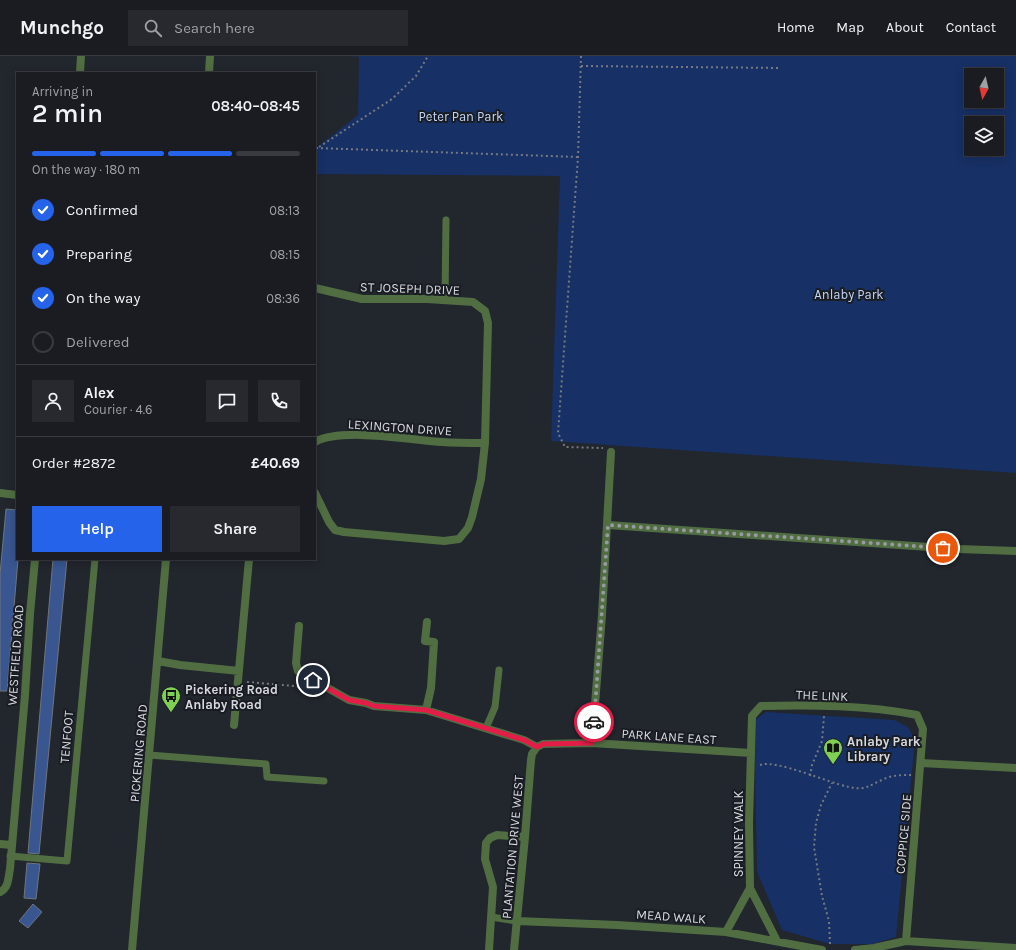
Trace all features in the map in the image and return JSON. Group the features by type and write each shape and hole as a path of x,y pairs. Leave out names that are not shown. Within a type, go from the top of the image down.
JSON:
{"street":[{"path":"80,72 81,56"},
{"path":"209,72 210,56"},
{"name":"ST JOSEPH DRIVE","path":"316,288 362,299 445,300 473,302 485,311 488,323 484,444"},
{"name":"LEXINGTON DRIVE","path":"316,442 338,435 378,436 441,442 484,444"},
{"path":"316,495 329,522 335,530 444,541 459,539 468,528 472,517 481,479 484,444"},
{"path":"592,743 612,452"},
{"path":"0,493 16,495"},
{"path":"608,525 958,549 1016,551"},
{"name":"WESTFIELD ROAD","path":"0,892 4,891 8,885 25,695 35,560"},
{"name":"PICKERING ROAD","path":"132,950 166,560"},
{"path":"234,725 249,560"},
{"path":"426,710 431,688 434,642 425,641 427,622"},
{"path":"299,626 296,663 298,671 349,700 374,706 426,710 524,740 537,747"},
{"path":"158,661 180,665 239,670"},
{"name":"THE LINK","path":"751,753 752,716 761,706 850,707 897,711 917,715 923,729"},
{"name":"COPPICE SIDE","path":"906,941 923,729"},
{"name":"PARK LANE EAST","path":"537,747 543,744 592,743 751,753"},
{"name":"PLANTATION DRIVE WEST","path":"514,950 518,921 531,760 532,754 537,747"},
{"name":"SPINNEY WALK","path":"726,932 750,888 749,823 751,753"},
{"path":"921,763 1016,768"},
{"path":"488,950 493,887 484,859 486,843 490,838 497,835 525,837"},
{"path":"0,844 12,845"},
{"path":"750,888 777,941"},
{"name":"MEAD WALK","path":"518,921 618,925 726,932 822,950"},
{"path":"855,950 874,948 906,941 1016,948"}],"lane":[{"path":"445,300 446,220"},
{"name":"TENFOOT","path":"10,856 67,861 95,560"},
{"path":"486,728 495,707 499,670"},
{"path":"149,755 266,764 267,777 324,781"},
{"path":"491,917 518,921"}],"path":[{"path":"317,148 392,99 416,76 428,56"},
{"path":"581,56 578,157 558,433 565,447 611,448 612,452"},
{"path":"581,66 781,68"},
{"path":"317,148 578,157"},
{"path":"244,682 310,687 322,685"},
{"path":"810,776 812,765 822,741 824,716"},
{"path":"756,767 762,764 775,764 832,783 850,788 861,789 873,786 884,779 899,775 912,776"},
{"path":"830,944 829,921 822,896 814,847 816,823 821,805 832,783"}],"green space":[{"name":"Anlaby Park","path":"352,56 1016,56 1016,473 551,441 560,176 316,174 316,148 358,115 359,57"},
{"path":"766,712 894,720 908,727 915,740 896,937 872,944 830,944 782,930 757,872 755,767 756,719"}],"building":[{"path":"6,509 16,510 16,560 18,560 7,691 0,691 0,574"},
{"path":"53,560 67,560 39,854 28,853"},
{"path":"27,863 40,864 36,899 24,898"},
{"path":"33,904 42,912 28,928 19,921"}],"way so far":[{"path":"594,722 608,525 943,548"}],"place":[{"name":"Pickering Road Anlaby Road","path":"171,713"},
{"name":"Anlaby Park Library","path":"833,765"}],"route":[{"path":"313,680 349,700 374,706 426,710 524,740 537,747 543,744 552,743 592,743 594,722"}],"park label":[{"name":"Peter Pan Park","path":"461,116"}]}
